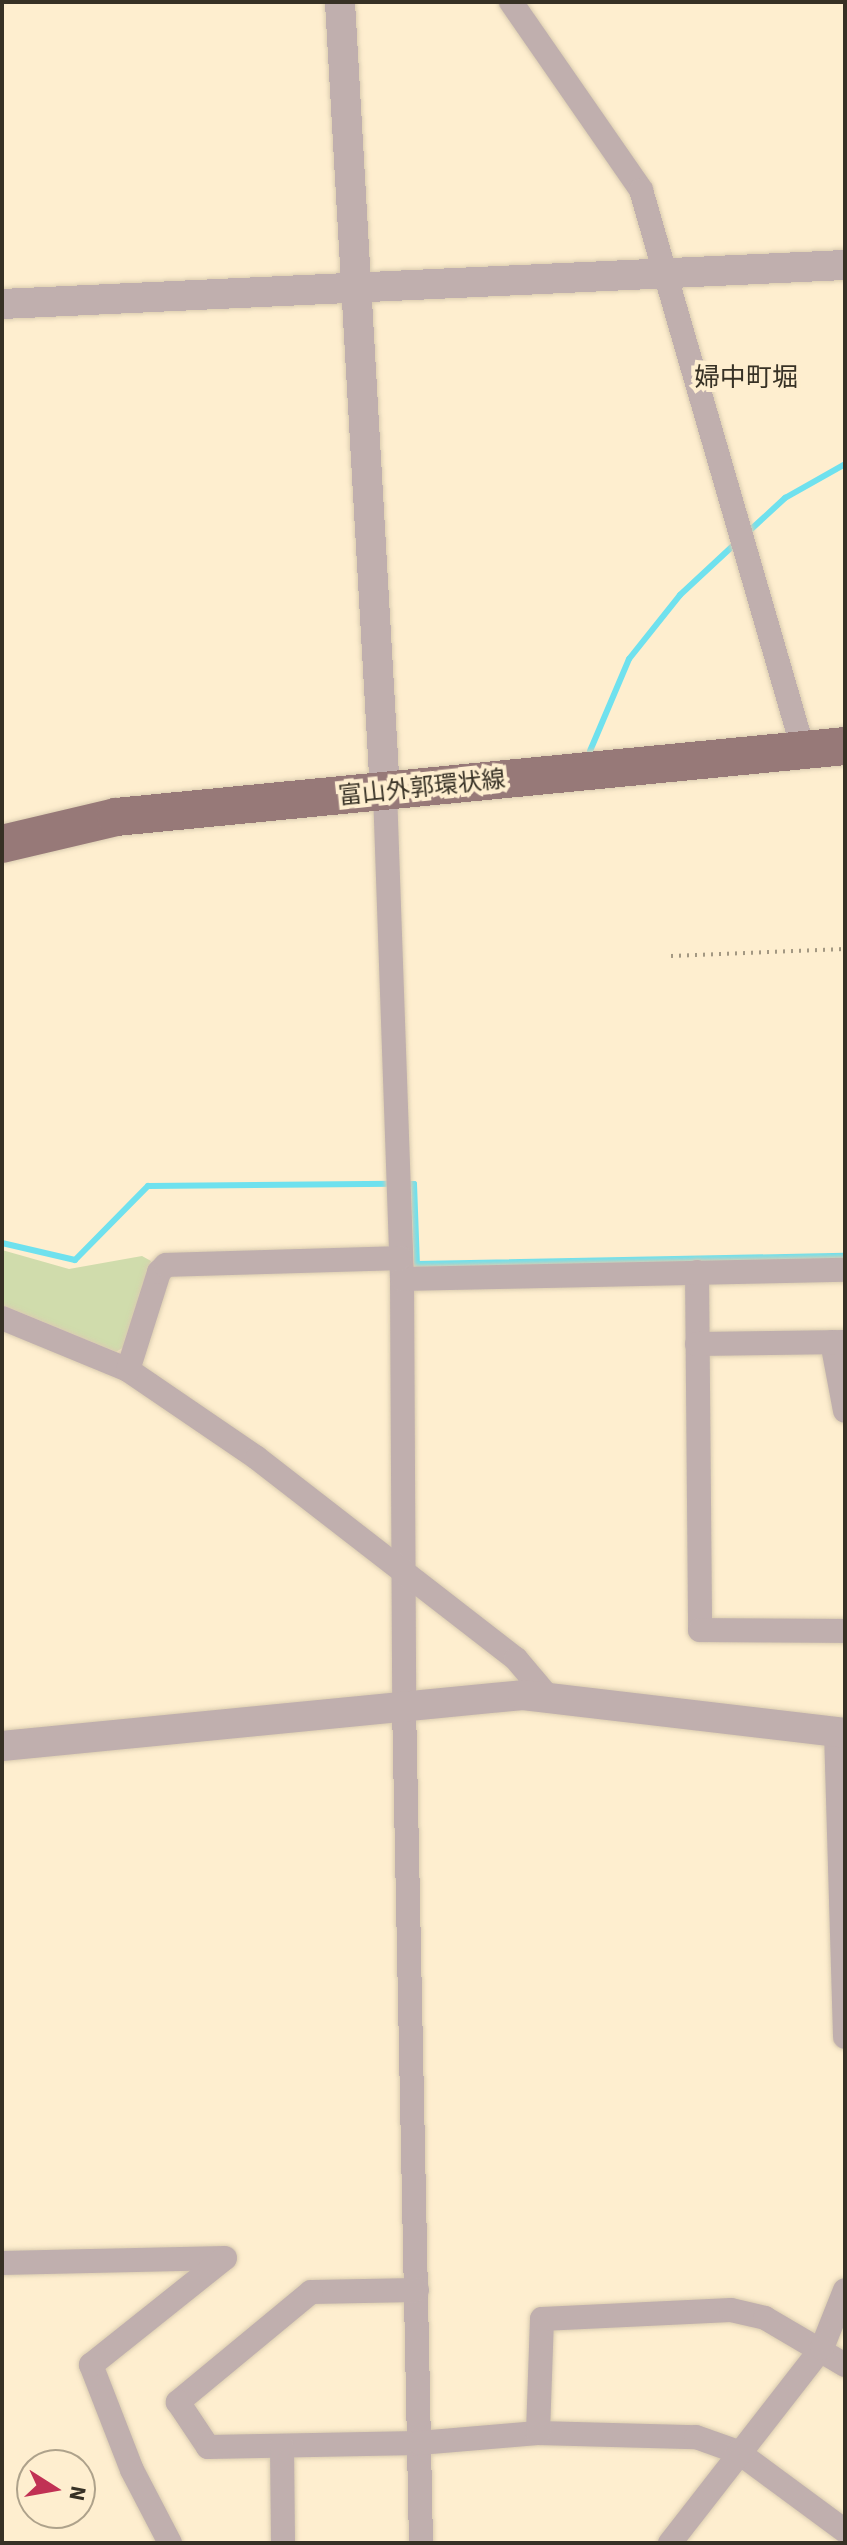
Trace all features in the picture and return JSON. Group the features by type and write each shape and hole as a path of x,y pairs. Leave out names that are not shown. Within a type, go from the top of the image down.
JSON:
{"main road":[{"name":"富山外郭環状線","path":"2,844 116,817 845,746"}],"street":[{"path":"340,2 352,288 385,792 401,1268 404,1704 421,2543"},
{"path":"511,2 641,190 668,273 803,749"},
{"path":"2,304 845,265"},
{"path":"128,1370 166,1265 697,1272 845,1270"},
{"path":"697,1272 700,1630 845,1631"},
{"path":"2,1318 128,1370 405,1572 516,1659 549,1698"},
{"path":"697,1344 839,1342 845,1411"},
{"path":"2,1746 404,1704 549,1698 840,1732 845,2037"},
{"path":"2,2263 225,2258 91,2365 132,2470 170,2543"},
{"path":"417,2290 311,2292 178,2402 208,2447 419,2443 538,2433 662,2433 738,2452 845,2531"},
{"path":"681,2539 738,2452 822,2348 845,2290"},
{"path":"538,2433 542,2319 731,2310 765,2318 822,2348 845,2365"},
{"path":"282,2446 283,2543"}],"path":[{"path":"671,956 845,949"}],"green space":[{"path":"2,1250 69,1269 142,1256 151,1261 129,1344 116,1352 2,1305"}],"waterway":[{"path":"747,533 785,498 845,464"},
{"path":"590,751 629,659 680,595 736,543"},
{"path":"2,1243 75,1260 148,1186 394,1184"},
{"path":"405,1184 414,1184 417,1264 845,1256"}],"district":[{"name":"婦中町堀","path":"746,378"}]}
